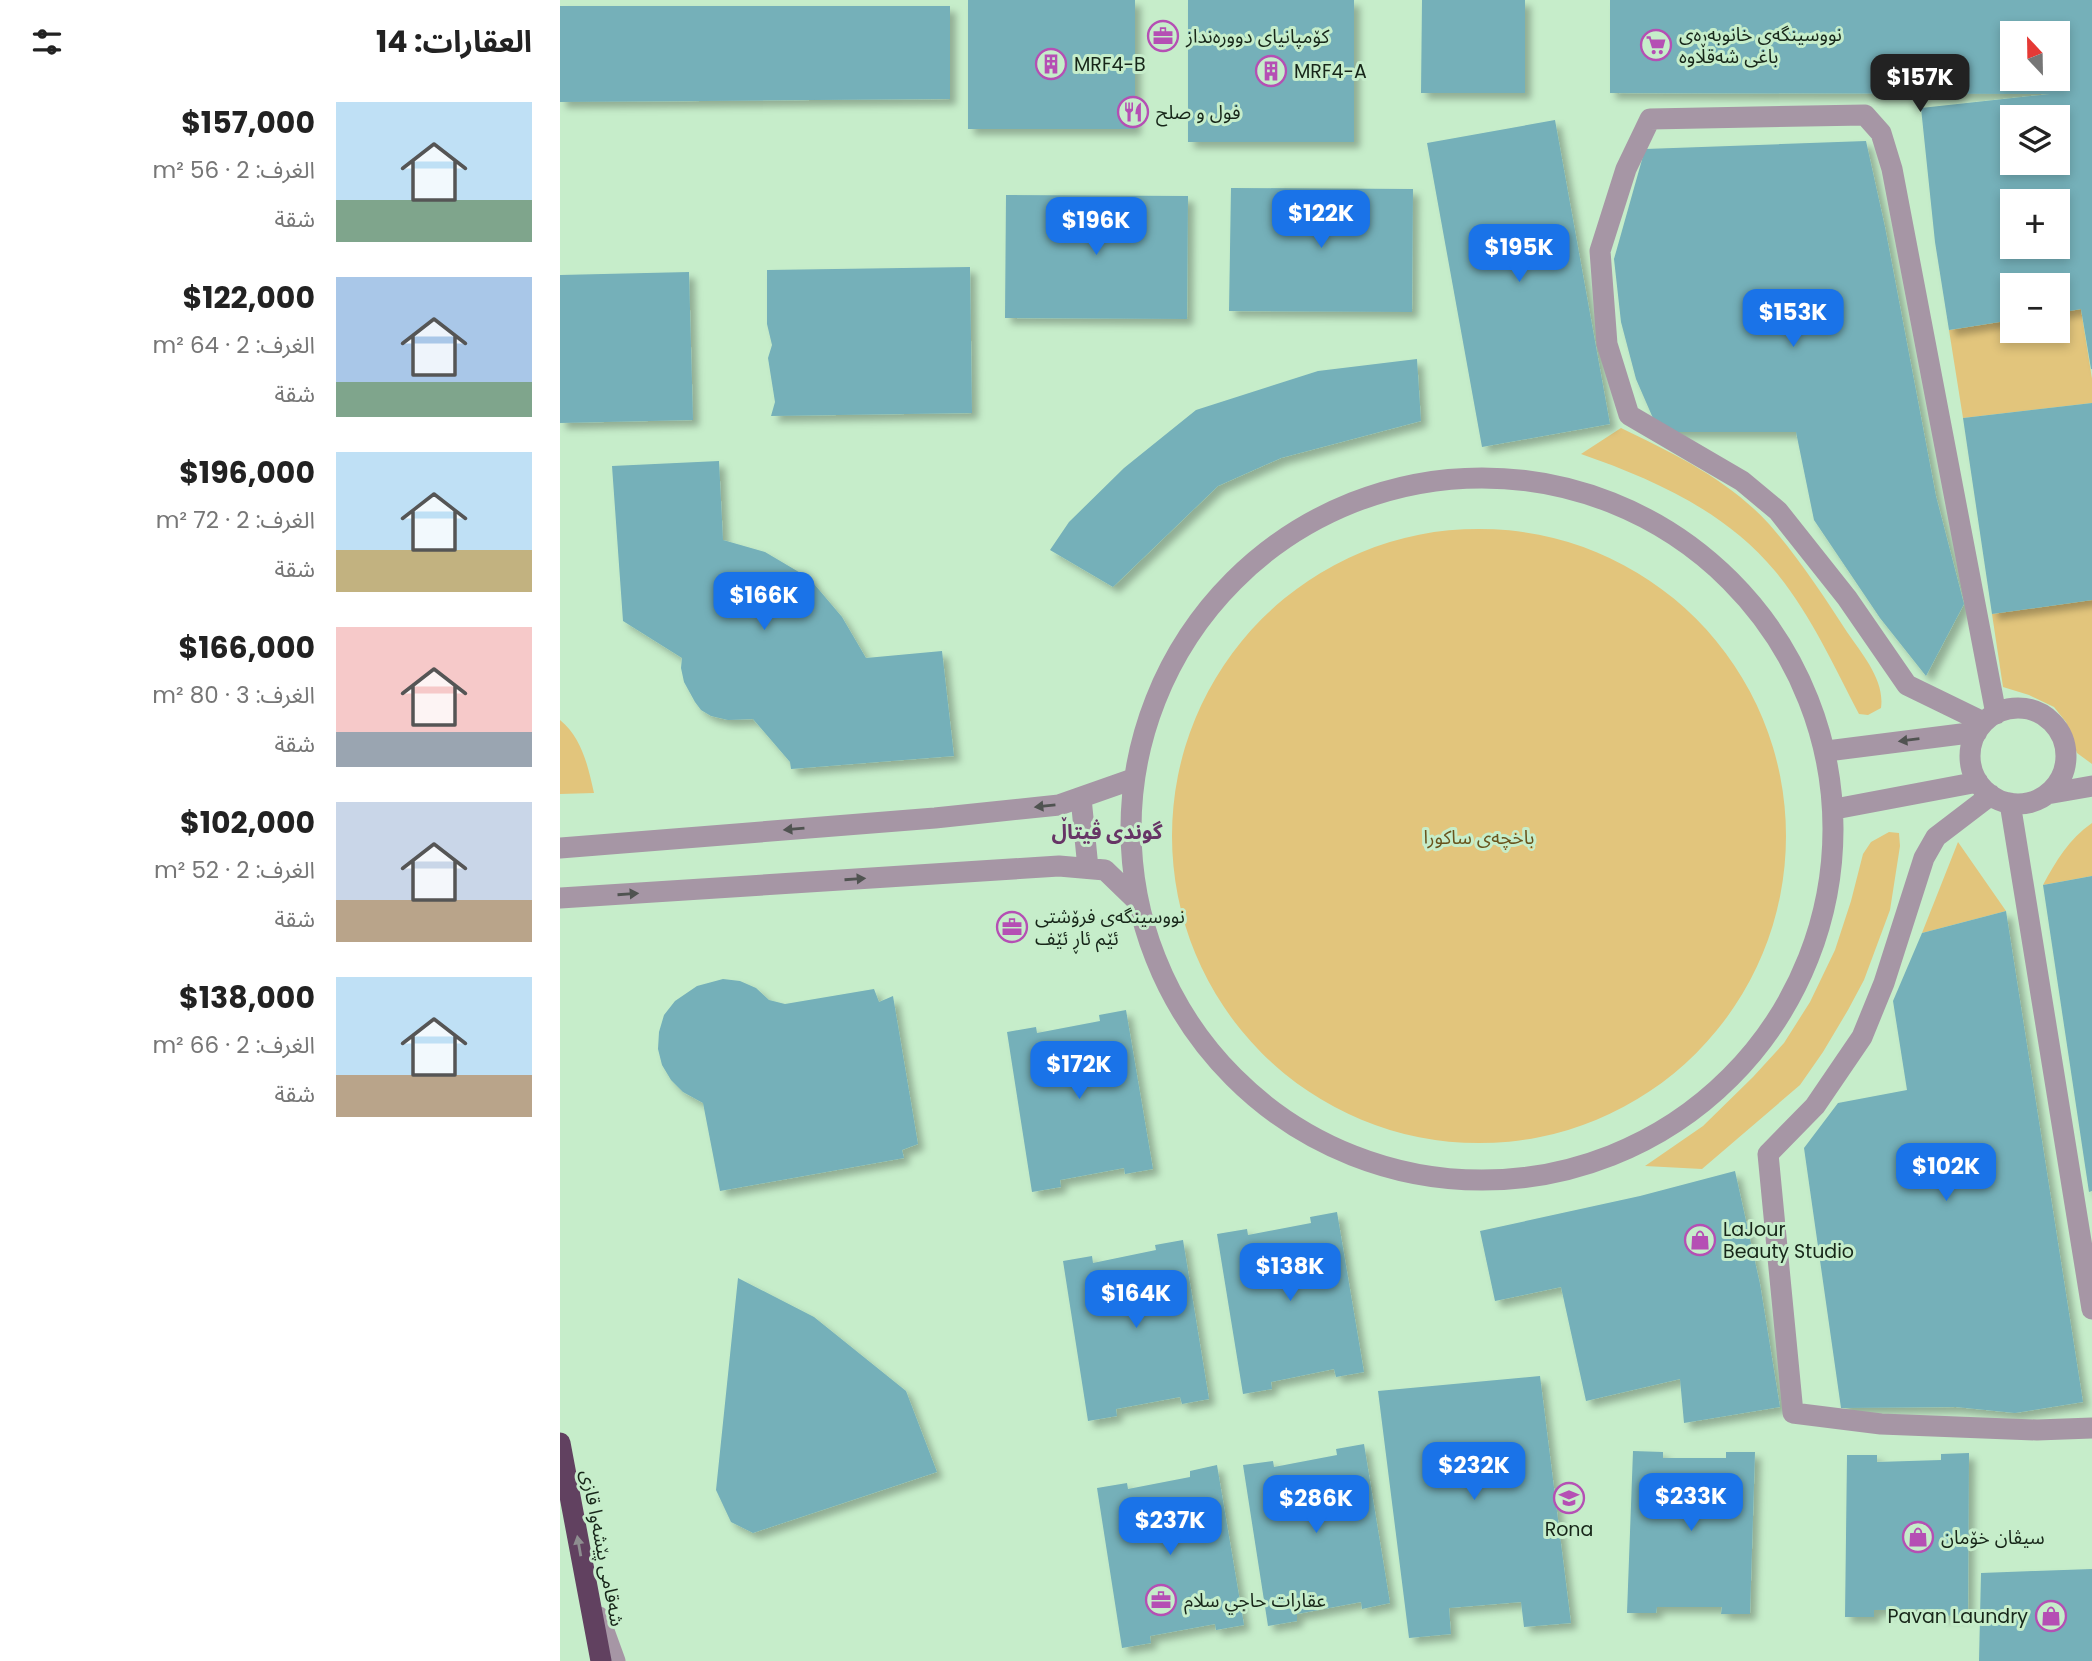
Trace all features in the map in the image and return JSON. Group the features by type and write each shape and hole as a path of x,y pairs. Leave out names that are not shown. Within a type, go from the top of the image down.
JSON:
{"highway":[{"name":"شەقامی پێشەوا قازی","path":"560,1443 601,1661"}],"street":[{"path":"1985,723 1907,685 1847,598 1778,511 1742,481 1629,415 1607,344 1600,251 1626,169 1650,119 1865,115 1881,133 1892,169 1985,723 1970,749 1970,765 1993,793 2016,804 2033,802 2048,794 2092,786"},
{"path":"1513,478 1600,497 1679,536 1746,594 1796,667 1827,751 1835,809 1831,884 1811,957 1776,1024 1728,1082 1668,1128 1600,1161 1527,1178 1451,1180 1377,1166 1308,1136 1247,1092 1196,1037 1159,971 1136,900 1129,839 1133,779 1157,694 1201,617 1263,553 1339,508 1424,482 1513,478"},
{"path":"1827,751 1985,723 2010,709 2025,709 2052,722 2061,735 2065,766 2048,794"},
{"path":"560,848 934,818 1059,805 1133,779"},
{"path":"1835,809 1993,793"},
{"path":"1993,793 2092,1309"},
{"path":"1993,793 1936,837 1924,858 1884,983 1862,1037 1815,1106 1768,1154 1793,1413 1881,1424 1945,1428 2092,1428"},
{"path":"1081,798 1088,868"},
{"path":"560,898 1059,866 1105,870 1136,900"},
{"path":"585,1582 615,1661"}],"green space":[{"path":"2081,309 2092,379 2092,403 1963,418 1949,330 2000,322 2000,343 2070,343 2070,311"},
{"path":"1621,428 1700,469 1736,494 1769,524 1810,576 1865,658 1876,677 1881,708 1868,715 1859,714 1821,640 1788,587 1734,531 1711,514 1661,486 1581,454"},
{"name":"باخچەی ساکورا","path":"1479,529 1539,535 1597,552 1650,581 1696,619 1734,665 1763,718 1780,776 1786,836 1780,896 1763,954 1734,1007 1696,1053 1650,1091 1597,1120 1539,1137 1479,1143 1419,1137 1361,1120 1308,1091 1262,1053 1224,1007 1195,954 1178,896 1172,836 1178,776 1195,718 1224,665 1262,619 1308,581 1361,552 1419,535"},
{"path":"2092,600 2092,764 2077,753 2066,722 2054,707 2003,687 1992,614"},
{"path":"560,720 579,744 594,793 560,794"},
{"path":"2092,823 2092,876 2043,885 2070,843"},
{"path":"1889,832 1899,833 1900,846 1890,910 1864,980 1823,1052 1800,1085 1702,1169 1645,1166 1703,1126 1784,1043 1810,1002 1835,950 1863,854 1871,842"},
{"path":"1958,842 2006,911 1922,933"}],"building":[{"name":"MRF4-B","path":"968,0 1135,0 1135,129 968,129"},
{"name":"MRF4-A","path":"1188,0 1354,0 1354,142 1188,142"},
{"path":"1422,0 1525,0 1525,93 1421,93"},
{"path":"1610,0 2092,0 2092,369 2081,309 2070,311 2070,273 2000,273 2000,322 1949,330 1935,242 1921,108 2050,94 1610,93"},
{"path":"560,6 950,6 950,99 560,102"},
{"path":"1555,120 1610,424 1482,447 1427,143"},
{"path":"1866,141 1936,496 1964,604 1926,676 1880,618 1814,520 1796,432 1659,432 1636,379 1621,322 1614,259 1645,149"},
{"path":"1231,188 1413,189 1412,312 1229,311"},
{"path":"1006,195 1188,196 1187,319 1005,318"},
{"path":"970,267 972,413 771,416 775,402 768,358 772,345 767,324 767,270"},
{"path":"689,272 693,420 560,423 560,275"},
{"path":"1417,359 1421,421 1281,458 1218,486 1113,587 1050,550 1069,522 1124,468 1196,410 1318,371"},
{"path":"2092,403 2092,600 1992,614 1963,418"},
{"path":"719,461 723,540 765,552 809,578 842,617 866,658 942,651 954,756 791,769 790,762 753,719 728,720 711,716 701,710 684,682 682,658 623,621 612,466"},
{"path":"2092,876 2092,1191 2089,1192 2043,885"},
{"path":"2006,911 2083,1402 2015,1413 1956,1407 1841,1408 1804,1148 1838,1103 1907,1090 1893,1001 1922,933"},
{"path":"723,979 740,981 756,988 769,1000 785,1004 874,989 879,1002 893,996 918,1144 902,1150 904,1158 720,1191 703,1103 683,1092 671,1080 662,1065 658,1049 664,1015 675,1001 697,986"},
{"path":"1126,1010 1153,1169 1125,1174 1124,1168 1060,1180 1061,1187 1032,1192 1007,1032 1036,1027 1037,1033 1100,1021 1099,1015"},
{"path":"1735,1171 1760,1284 1780,1407 1684,1423 1680,1379 1586,1401 1561,1287 1495,1301 1480,1231 1640,1196"},
{"path":"1337,1212 1364,1372 1336,1377 1334,1369 1271,1382 1272,1389 1243,1394 1217,1234 1247,1229 1248,1235 1311,1223 1310,1217"},
{"path":"1183,1240 1209,1399 1182,1404 1180,1397 1116,1409 1117,1416 1088,1421 1063,1261 1092,1256 1093,1263 1156,1250 1155,1245"},
{"path":"738,1278 814,1317 906,1391 937,1472 753,1533 731,1522 716,1490"},
{"path":"1540,1376 1571,1623 1524,1627 1521,1602 1449,1608 1451,1634 1409,1638 1378,1391"},
{"path":"1364,1444 1390,1603 1362,1609 1361,1602 1297,1614 1297,1621 1268,1626 1243,1465 1273,1461 1274,1467 1337,1455 1336,1449"},
{"path":"1633,1451 1663,1452 1663,1458 1726,1458 1726,1452 1755,1452 1750,1614 1721,1614 1722,1607 1657,1607 1656,1613 1627,1613"},
{"path":"1969,1453 1968,1615 1940,1616 1940,1609 1874,1610 1874,1617 1845,1617 1847,1455 1877,1455 1877,1462 1941,1460 1941,1454"},
{"path":"1217,1465 1244,1625 1216,1630 1215,1624 1150,1636 1151,1643 1122,1648 1097,1488 1127,1483 1128,1489 1190,1477 1190,1471"},
{"path":"2092,1569 2092,1661 1979,1661 1981,1573"}],"place":[{"name":"کۆمپانیای دوورەنداز","path":"1163,36"},
{"name":"نووسینگەی خانوبەرەی باغی شەقڵاوە","path":"1656,45"},
{"name":"MRF4-B","path":"1051,64"},
{"name":"MRF4-A","path":"1271,71"},
{"name":"فول و صلح","path":"1133,112"},
{"name":"نووسینگەی فرۆشتی ئێم ئاڕ ئێف","path":"1012,927"},
{"name":"LaJour Beauty Studio","path":"1700,1240"},
{"name":"Rona","path":"1569,1498"},
{"name":"سیڤان خۆمان","path":"1918,1537"},
{"name":"عقارات حاجي سلام","path":"1161,1600"},
{"name":"Pavan Laundry","path":"2051,1616"}],"district":[{"name":"گوندی ڤیتاڵ","path":"1107,832"}]}
